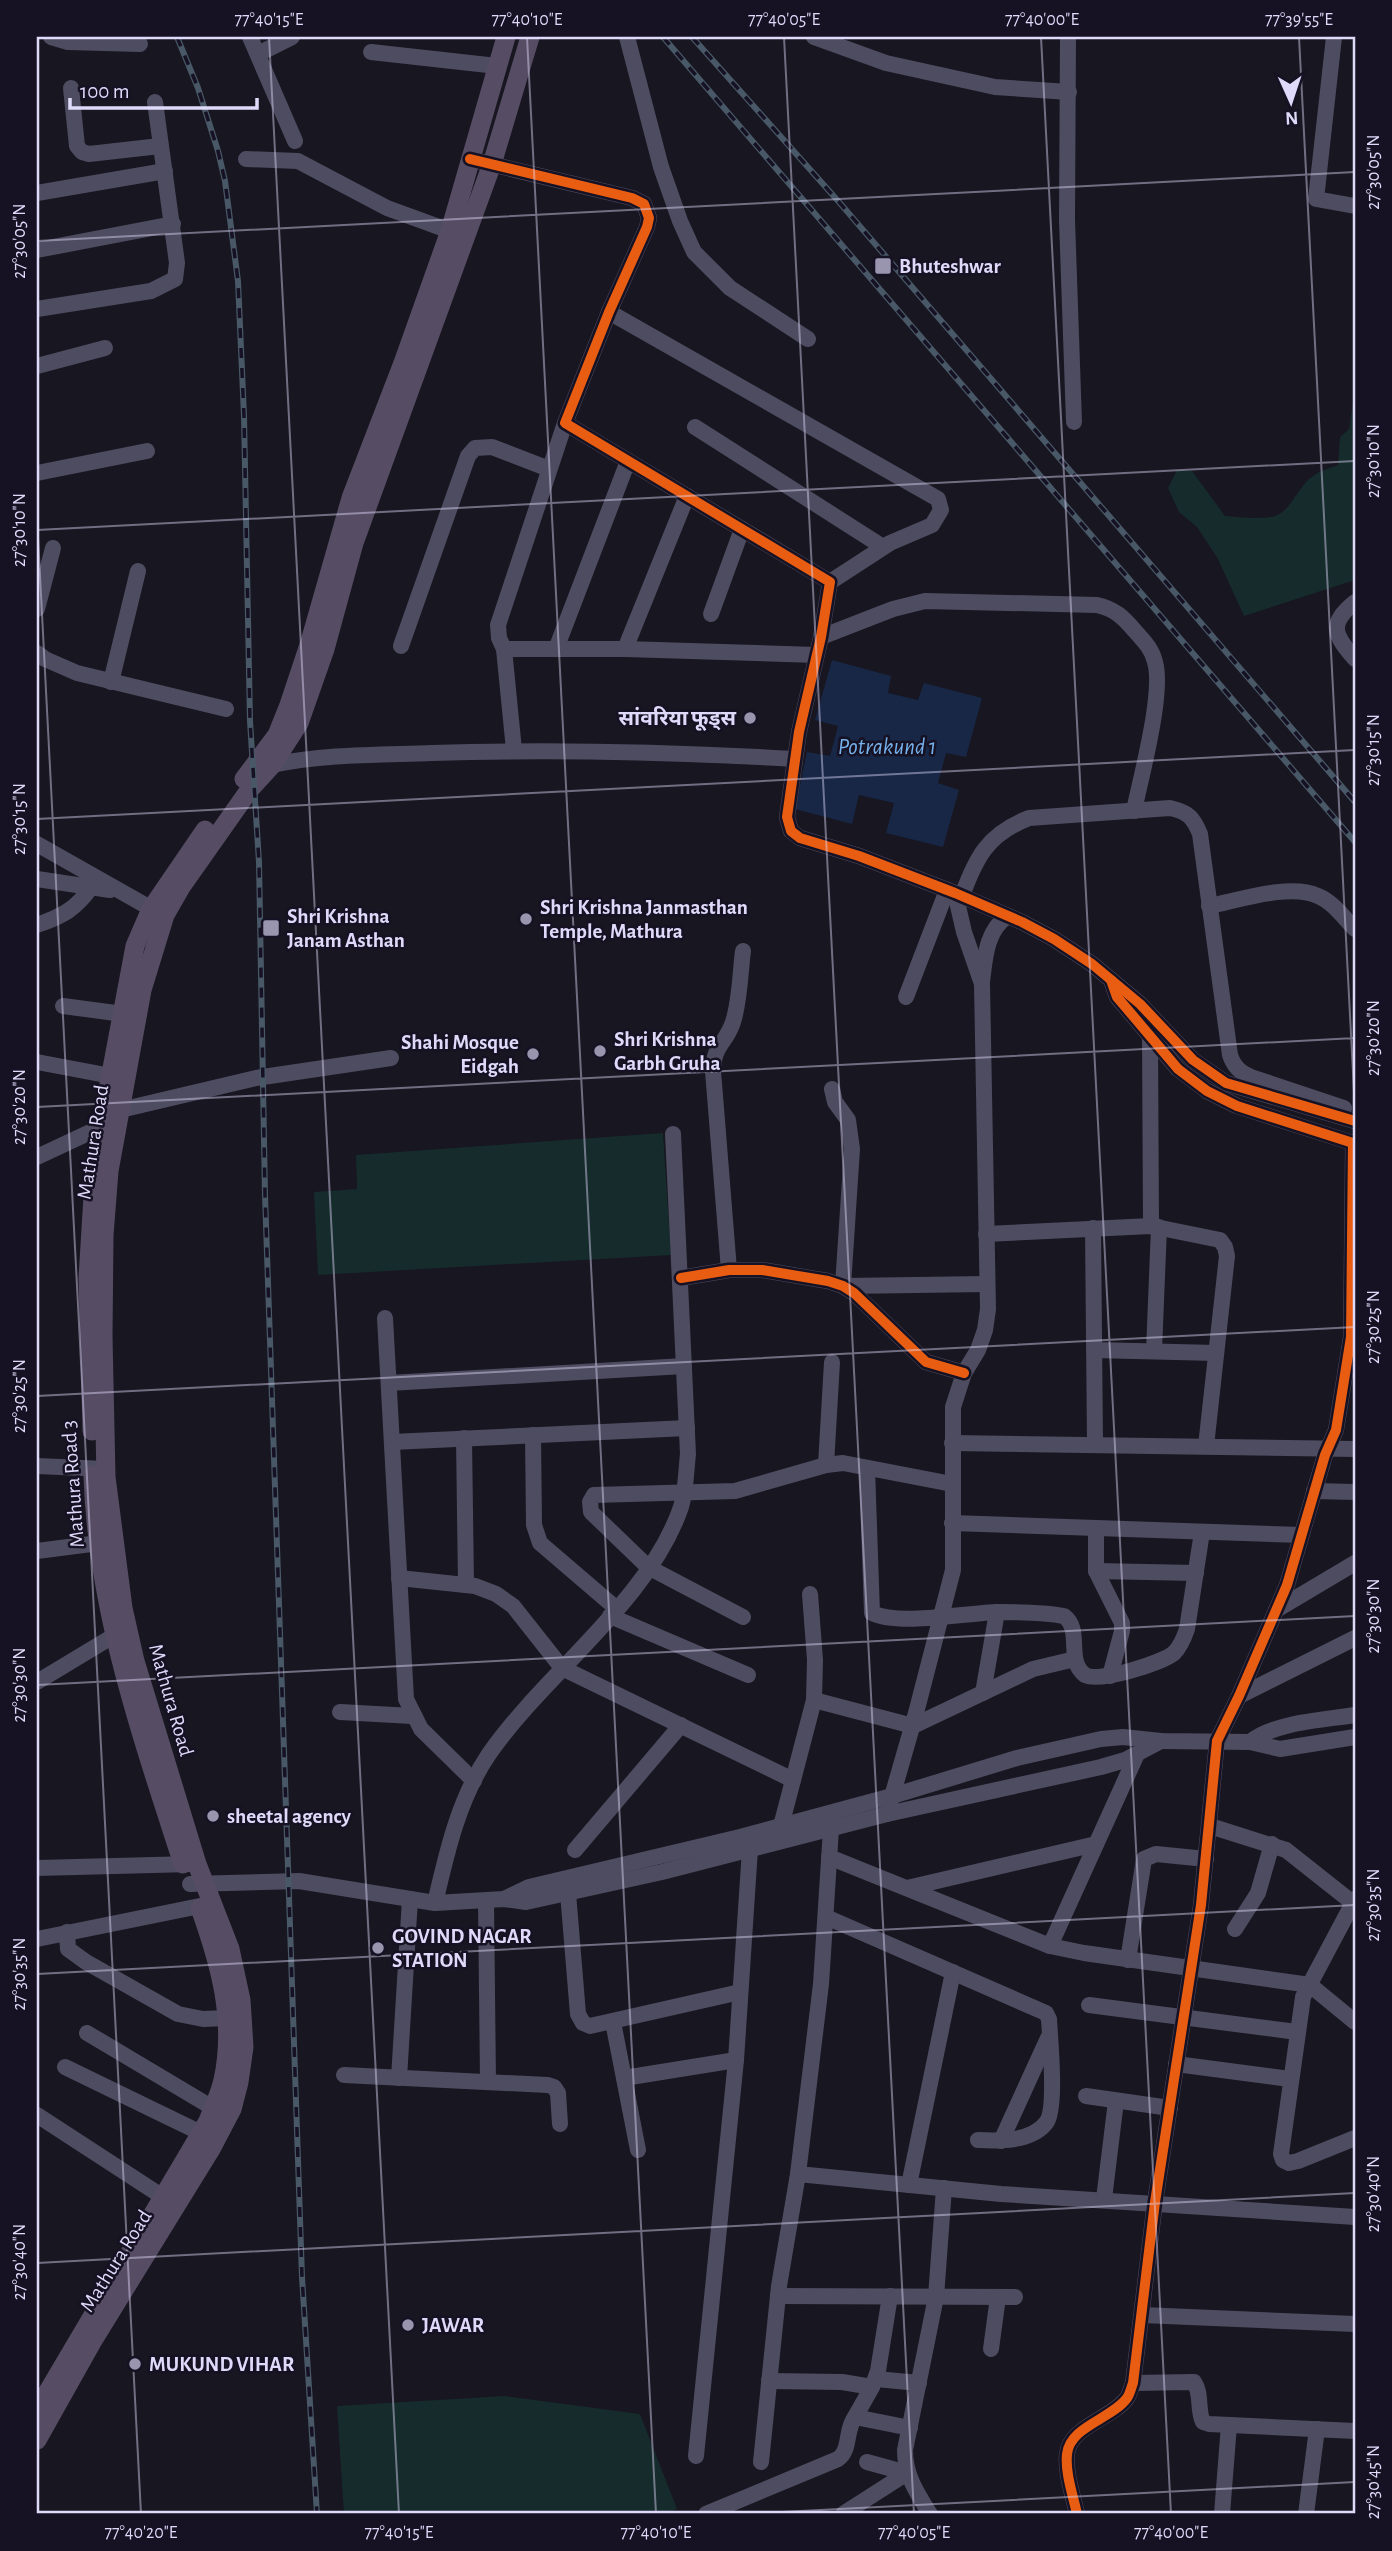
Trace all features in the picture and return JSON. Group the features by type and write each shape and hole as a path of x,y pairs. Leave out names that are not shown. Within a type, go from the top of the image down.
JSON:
{"main road":[{"path":"158,912 189,851 276,735 289,705 351,498 450,231 504,37"},
{"path":"158,912 181,887 250,789 272,765 299,723 326,649 354,543 492,164 530,37"},
{"name":"Mathura Road 3","path":"158,912 135,946 111,1076 108,1117 94,1180 88,1278 100,1468 99,1543 107,1600 115,1635 193,1874"},
{"name":"Mathura Road","path":"108,1117 155,943 158,912"},
{"name":"Mathura Road","path":"37,2440 95,2324 213,2108 223,2081 229,2038 218,1958 200,1906 135,1661 100,1468"},
{"name":"Mathura Road","path":"39,2401 95,2324 211,2149 232,2109 244,2047 241,2000 230,1949 193,1874"}],"street":[{"path":"51,37 68,42 140,44"},
{"path":"250,37 295,141"},
{"path":"258,54 292,37"},
{"path":"626,37 661,167 694,252 730,288 808,339"},
{"path":"814,37 886,63 983,85 1069,92"},
{"path":"1068,37 1067,220 1074,422"},
{"path":"1334,37 1316,199 1355,206"},
{"path":"371,52 497,66"},
{"path":"71,88 77,146 82,152 89,154 160,146"},
{"path":"37,309 151,291 175,279 178,273 173,224 155,102"},
{"path":"246,159 298,161 387,208 450,231"},
{"path":"470,159 632,198 644,204 649,218 565,423 498,625 499,638 504,649 514,750"},
{"path":"37,193 165,172"},
{"path":"37,250 173,224"},
{"path":"609,312 938,499 941,510 932,525 883,547 830,582 795,759 787,817 791,831 800,838 859,856 955,893 1054,939 1092,964 1140,1004 1193,1060 1226,1083 1355,1121"},
{"path":"37,366 105,348"},
{"path":"565,423 830,582"},
{"path":"695,427 883,547"},
{"path":"401,646 468,456 475,448 492,447 549,469"},
{"path":"37,473 147,451"},
{"path":"556,649 628,461"},
{"path":"625,649 687,496"},
{"path":"711,614 742,529"},
{"path":"37,609 53,548"},
{"path":"111,682 138,571"},
{"path":"821,637 893,609 925,601 1097,605 1110,608 1121,615 1150,649 1156,664 1155,704 1134,811"},
{"path":"1355,602 1340,615 1337,627 1338,639 1355,659"},
{"path":"504,649 817,654"},
{"path":"37,653 77,673 226,709"},
{"path":"272,765 316,757 514,750 698,753 795,759"},
{"path":"906,997 955,893 984,848 1011,825 1029,818 1170,808 1186,811 1194,820 1200,834 1233,1065 1251,1077 1355,1112"},
{"path":"37,844 158,912"},
{"path":"37,879 127,893"},
{"path":"37,925 68,912 80,903 92,886"},
{"path":"1209,905 1283,891 1303,891 1330,903 1355,929"},
{"path":"955,893 964,932 982,984"},
{"path":"887,1814 913,1726 953,1570 953,1407 964,1373 978,1350 988,1309 982,984 988,943 999,922 1008,916"},
{"path":"729,1270 713,1071 717,1048 727,1036 736,1014 743,951"},
{"path":"1077,2514 1067,2451 1078,2434 1115,2410 1128,2398 1133,2383 1155,2202 1206,1859 1217,1741 1287,1585 1314,1490 1336,1430 1352,1356 1354,1143 1222,1100 1178,1069 1117,997 1111,980"},
{"path":"63,1006 123,1014"},
{"path":"1150,1036 1155,1226 1154,1351"},
{"path":"37,1157 108,1117 256,1078 391,1058"},
{"path":"37,1062 111,1076"},
{"path":"832,1089 835,1102 848,1120 852,1149 843,1286"},
{"path":"435,1903 460,1812 489,1754 613,1612 648,1567 663,1547 682,1505 688,1454 673,1134"},
{"path":"986,1234 1155,1226 1220,1240 1227,1256 1206,1446"},
{"path":"1093,1228 1095,1444"},
{"path":"681,1278 729,1270 762,1270 843,1286 854,1293 926,1362 964,1373"},
{"path":"843,1286 987,1284"},
{"path":"385,1318 406,1699 421,1730 474,1781"},
{"path":"1094,1350 1216,1353"},
{"path":"826,1465 832,1362"},
{"path":"388,1383 684,1366"},
{"path":"392,1442 687,1428"},
{"path":"533,1435 534,1525 540,1543 548,1553 613,1612 748,1675"},
{"path":"464,1438 466,1585"},
{"path":"952,1443 1355,1449"},
{"path":"743,1617 648,1567 591,1512 590,1502 594,1495 735,1490 826,1465 843,1463 952,1484"},
{"path":"37,1466 100,1468"},
{"path":"867,1468 872,1613 882,1617 941,1617 997,1612 1064,1616 1072,1621 1074,1628 1075,1659 1084,1674 1092,1678 1110,1676 1163,1660 1173,1654 1183,1642 1202,1532"},
{"path":"1314,1490 1355,1492"},
{"path":"952,1523 1301,1535"},
{"path":"1096,1528 1096,1571 1122,1623 1121,1640 1110,1676"},
{"path":"37,1550 99,1543"},
{"path":"1276,1609 1355,1563"},
{"path":"1096,1571 1196,1573"},
{"path":"399,1578 475,1586 496,1594 513,1606 562,1668 793,1780"},
{"path":"781,1826 814,1700 815,1660 810,1594"},
{"path":"983,1693 997,1612"},
{"path":"37,1682 115,1635"},
{"path":"1239,1696 1355,1638"},
{"path":"814,1700 913,1726 1033,1669 1075,1659"},
{"path":"340,1712 412,1716"},
{"path":"1250,1742 1257,1736 1280,1728 1355,1715"},
{"path":"575,1850 681,1725"},
{"path":"504,1899 529,1887 781,1826 1017,1758 1101,1739 1123,1737 1161,1741 1250,1742 1280,1749 1355,1737"},
{"path":"37,1868 299,1881 435,1903 504,1899 526,1902 568,1894 887,1814 1101,1767 1137,1754 1161,1741"},
{"path":"1050,1946 1137,1754"},
{"path":"1210,1826 1286,1850 1354,1901 1350,1920 1303,1997 1281,2145 1283,2160 1289,2163 1298,2161 1355,2138"},
{"path":"761,2462 778,2296 811,2084 821,1984 831,1829"},
{"path":"907,1888 1096,1844"},
{"path":"1235,1929 1254,1903 1272,1844"},
{"path":"696,2456 736,2060 750,1849"},
{"path":"1128,1960 1144,1859 1156,1854 1206,1859"},
{"path":"830,1857 1050,1946 1128,1960 1310,1984 1355,2022"},
{"path":"568,1894 578,2014 583,2023 590,2026 613,2022 740,1992"},
{"path":"399,2078 410,1899"},
{"path":"486,1901 488,2082"},
{"path":"37,1939 200,1906"},
{"path":"826,1917 1046,2012 1049,2019 1052,2098 1048,2121 1041,2129 1016,2139 978,2140"},
{"path":"67,1932 68,1949 178,2014 203,2019 227,2018"},
{"path":"909,2185 953,1972"},
{"path":"1089,2005 1297,2032"},
{"path":"613,2022 638,2150"},
{"path":"87,2033 213,2108"},
{"path":"1001,2141 1050,2034"},
{"path":"624,2078 736,2060"},
{"path":"1176,2064 1290,2079"},
{"path":"65,2067 201,2133"},
{"path":"344,2075 554,2087 558,2093 560,2124"},
{"path":"1086,2096 1170,2108"},
{"path":"1104,2199 1116,2101"},
{"path":"37,2115 163,2197"},
{"path":"798,2174 944,2188 1355,2217"},
{"path":"930,2514 907,2473 905,2450 936,2297 944,2188"},
{"path":"778,2296 1016,2297"},
{"path":"706,2514 838,2459 846,2450 848,2430 874,2383 890,2296"},
{"path":"991,2349 998,2297"},
{"path":"1142,2315 1355,2324"},
{"path":"769,2381 919,2383"},
{"path":"1133,2383 1194,2382 1197,2386 1199,2415 1203,2422 1229,2426 1355,2431"},
{"path":"855,2417 910,2428"},
{"path":"1222,2514 1229,2426"},
{"path":"1306,2514 1317,2429"},
{"path":"867,2462 907,2473"},
{"path":"843,2514 907,2473"}],"green space":[{"path":"1355,387 1355,580 1244,616 1218,559 1197,527 1179,512 1168,488 1177,470 1192,471 1225,516 1264,518 1281,513 1308,480 1338,465 1340,437 1349,429"},
{"path":"663,1133 671,1255 318,1275 314,1192 357,1189 356,1155"},
{"path":"505,2396 640,2414 677,2509 667,2514 344,2514 337,2406"}],"water":[{"name":"Potrakund 1","path":"832,660 891,676 888,693 918,700 924,683 982,698 966,757 946,753 938,783 959,790 943,847 886,833 894,803 859,795 852,824 795,809 807,752 830,756 838,726 815,720"}],"railway":[{"path":"177,37 198,88 218,151 225,181 238,281 244,416 250,721 259,862 265,1195 302,2277 317,2514"},
{"path":"663,37 1355,842"},
{"path":"692,37 839,202 1355,802"}],"cycle path":[{"path":"470,159 632,198 644,204 649,218 647,227 609,312 565,423 830,582 821,637 799,732 787,817 791,831 800,838 859,856 955,893 1054,939 1092,964 1140,1004 1193,1060 1226,1083 1355,1121"},
{"path":"1077,2514 1067,2469 1070,2444 1083,2430 1120,2405 1128,2396 1133,2383 1155,2202 1201,1905 1217,1741 1287,1585 1325,1455 1336,1430 1351,1337 1353,1143 1237,1106 1207,1091 1178,1069 1117,997 1111,980"},
{"path":"681,1278 729,1270 762,1270 843,1286 854,1293 926,1362 964,1373"}],"place":[{"name":"Bhuteshwar","path":"883,266"},
{"name":"सांवरिया फूड्स","path":"750,718"},
{"name":"Shri Krishna Janmasthan Temple, Mathura","path":"526,919"},
{"name":"Shri Krishna Janam Asthan","path":"271,928"},
{"name":"Shri Krishna Garbh Gruha","path":"600,1051"},
{"name":"Shahi Mosque Eidgah","path":"533,1054"},
{"name":"sheetal agency","path":"213,1816"},
{"name":"GOVIND NAGAR STATION","path":"378,1948"},
{"name":"JAWAR","path":"408,2325"},
{"name":"MUKUND VIHAR","path":"135,2364"}]}
